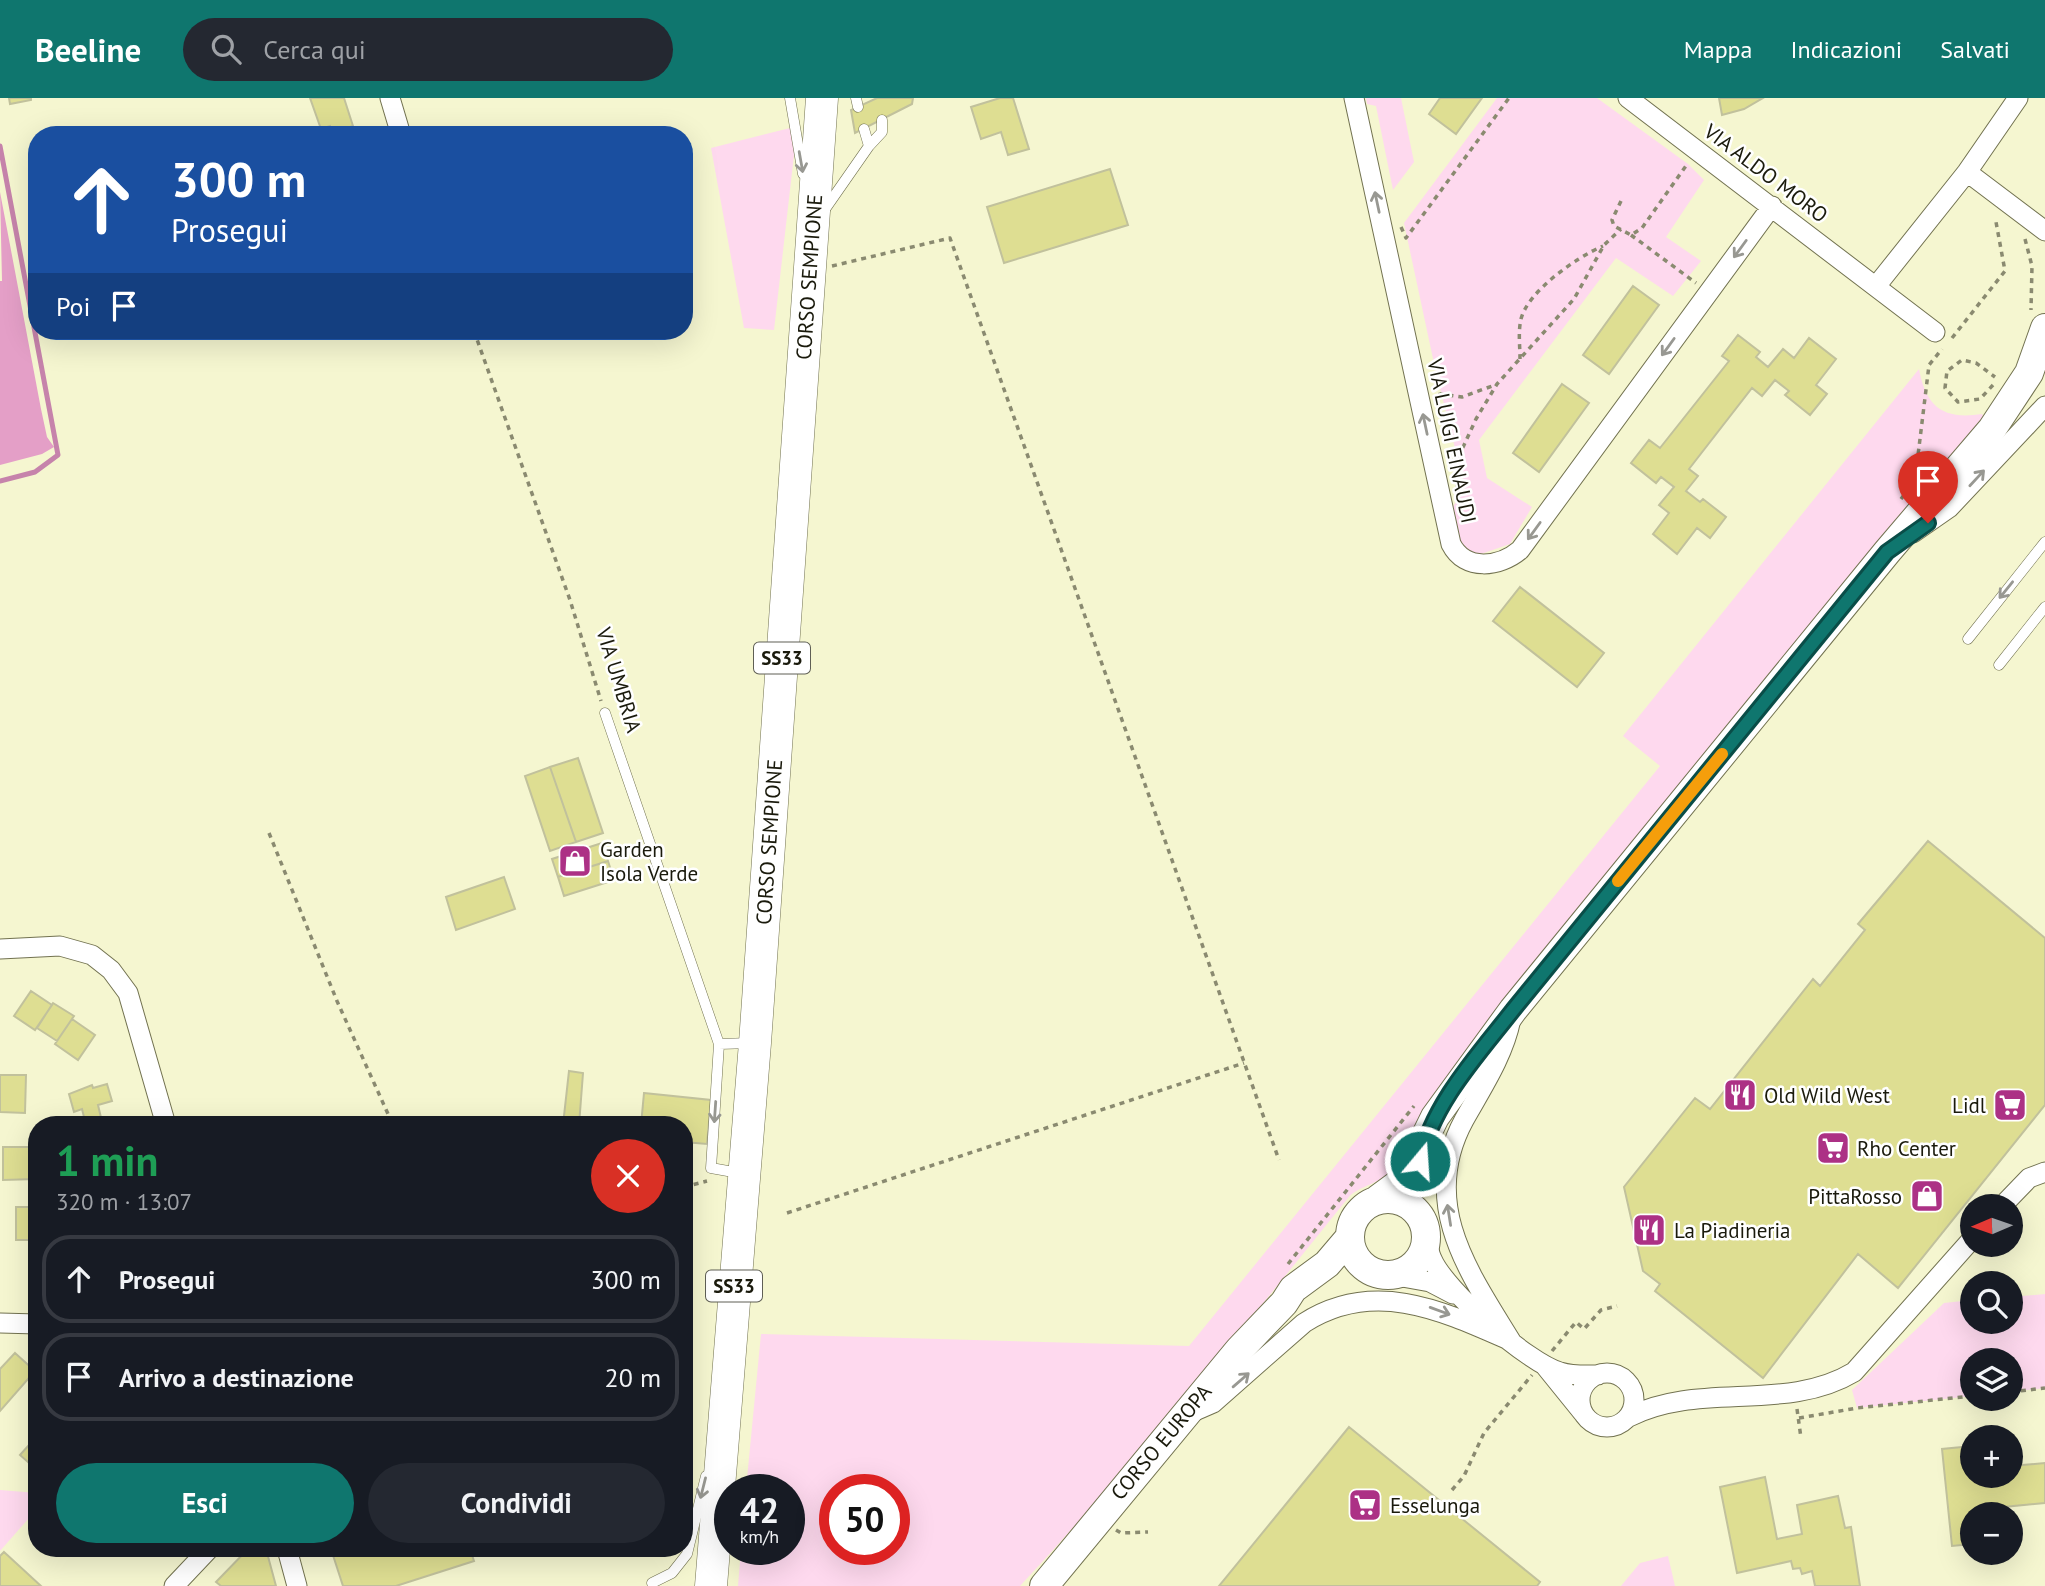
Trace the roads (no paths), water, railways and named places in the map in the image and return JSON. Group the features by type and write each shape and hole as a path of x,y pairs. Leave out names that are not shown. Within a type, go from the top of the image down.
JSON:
{"main road":[{"name":"CORSO SEMPIONE","path":"712,1585 755,1043 822,98"},
{"path":"1423,1147 1417,1191 1425,1230 1416,1264 1382,1273 1354,1254 1351,1227 1361,1209 1397,1185 1423,1147 1442,1108 1513,1010 1887,552 1992,429 2026,366 2037,321"},
{"path":"1378,1199 1389,1198 1410,1205 1425,1230"},
{"name":"CORSO EUROPA","path":"1044,1586 1184,1415 1284,1303 1293,1289 1327,1264 1350,1237"},
{"name":"CORSO EUROPA","path":"1284,1303 1343,1273 1382,1273"}],"street":[{"path":"390,98 398,126"},
{"name":"VIA LUIGI EINAUDI","path":"1354,98 1455,553 1475,564 1500,563 1520,550 1772,206"},
{"name":"VIA ALDO MORO","path":"1628,98 1877,285 1935,332"},
{"path":"1877,285 1967,172 2018,98"},
{"path":"1967,172 2045,231"},
{"path":"1887,552 1949,508 2045,406"},
{"path":"0,948 60,946 92,955 111,970 128,993 163,1116"},
{"path":"1511,1341 1454,1240 1446,1191 1452,1148 1504,1047 1513,1010"},
{"path":"2014,1194 2029,1178 2045,1172"},
{"path":"1425,1230 1432,1260 1462,1300"},
{"path":"1382,1273 1430,1282 1462,1300 1543,1364 1587,1418 1608,1427 1651,1405 1687,1398 1781,1394 1842,1379 1854,1372 1960,1253"},
{"path":"1184,1415 1213,1404 1304,1323 1320,1313 1348,1303 1379,1299 1422,1305 1511,1341"},
{"path":"0,1324 28,1324"},
{"path":"1543,1364 1578,1375 1616,1374 1650,1393 1687,1398"},
{"path":"1587,1418 1580,1402 1581,1394 1590,1379 1598,1375"},
{"path":"1625,1379 1634,1393 1633,1409 1629,1417"},
{"path":"174,1586 201,1557"},
{"path":"289,1557 297,1586"}],"lane":[{"path":"790,98 813,227"},
{"path":"813,227 869,146 882,132 882,120"},
{"path":"864,129 869,146"},
{"path":"1968,639 2045,542"},
{"path":"1999,664 2045,607"},
{"name":"VIA UMBRIA","path":"605,713 719,1044"},
{"path":"743,1174 711,1168 719,1044 755,1043"},
{"path":"693,1529 725,1398"},
{"path":"657,1586 652,1583 672,1573 685,1557"}],"waterway":[{"path":"0,146 28,295"},
{"path":"0,481 35,472 58,455 36,340"}],"place":[{"name":"Garden Isola Verde","path":"575,861"},
{"name":"Old Wild West","path":"1740,1095"},
{"name":"Lidl","path":"2010,1105"},
{"name":"Rho Center","path":"1833,1148"},
{"name":"PittaRosso","path":"1927,1196"},
{"name":"La Piadineria","path":"1649,1230"},
{"name":"Esselunga","path":"1365,1505"}]}
